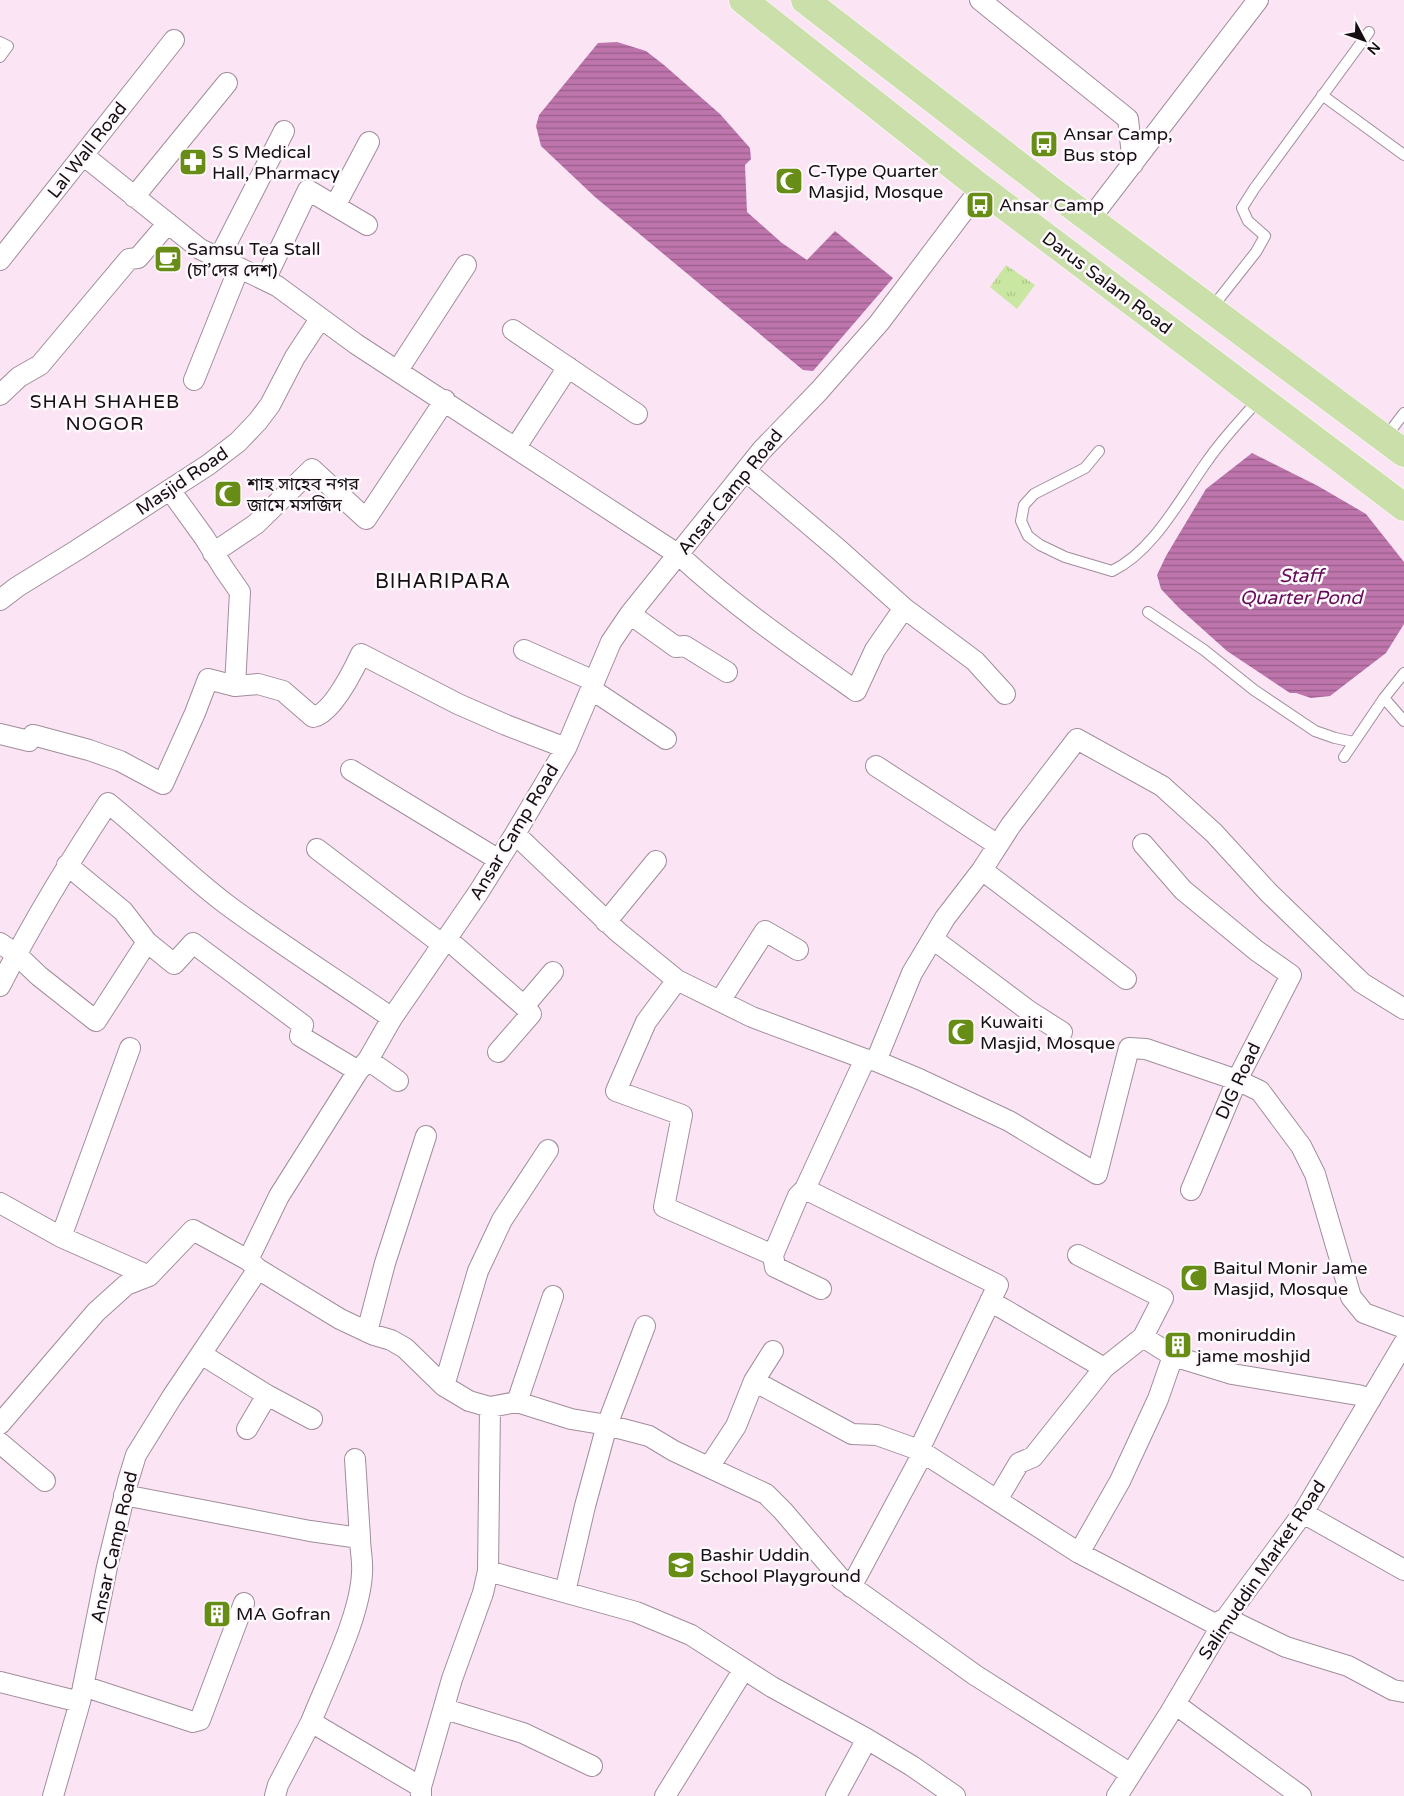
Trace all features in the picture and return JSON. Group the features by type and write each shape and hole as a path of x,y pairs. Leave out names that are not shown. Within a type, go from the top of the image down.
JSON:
{"main road":[{"name":"Darus Salam Road","path":"744,0 981,188 1404,506"},
{"path":"805,0 1052,191 1394,446"}],"street":[{"path":"982,1 1128,119 1133,164"},
{"path":"1090,219 1253,2"},
{"name":"Lal Wall Road","path":"0,260 174,40"},
{"path":"134,197 227,83"},
{"path":"219,258 284,131"},
{"path":"336,206 369,142"},
{"path":"83,155 200,249 277,286 320,319 679,555 713,586 782,639 856,691 875,650 904,608"},
{"name":"Ansar Camp Road","path":"53,1796 82,1694 107,1567 124,1495 136,1455 201,1354 253,1265 279,1196 392,1018 445,942 515,834 566,748 611,642 630,614 762,450 819,391 879,323 981,188"},
{"path":"265,280 308,190 367,225"},
{"path":"0,395 19,377 40,365 129,260 138,258 168,224"},
{"path":"398,370 466,265"},
{"path":"194,380 239,268"},
{"name":"Masjid Road","path":"0,600 17,587 208,466 238,442 270,405 295,357 320,319"},
{"path":"513,330 637,414"},
{"path":"516,448 568,367"},
{"path":"214,552 256,524 312,469 366,519 445,400"},
{"path":"746,471 904,608 975,661 1005,694"},
{"path":"170,490 240,592 235,686"},
{"path":"630,614 676,648 685,646 727,672"},
{"path":"524,650 593,685 666,740"},
{"path":"0,734 29,741 33,735 89,750 120,761 163,784 208,679 235,686 258,684 283,691 313,718 319,716 348,682 361,654 458,704 566,748"},
{"path":"821,1289 775,1267 773,1255 798,1196 805,1189 871,1060 912,973 945,918 1077,739 1162,786 1214,833 1268,892 1362,983 1404,1009"},
{"path":"876,766 998,845"},
{"path":"351,770 499,860"},
{"path":"0,986 8,948 68,865 108,803 225,903 277,941 392,1018"},
{"path":"515,834 606,922 677,980 752,1017 919,1079 1009,1121 1097,1174 1130,1048 1146,1049 1237,1080 1260,1091 1301,1146 1315,1174 1351,1297 1364,1313 1404,1328"},
{"name":"DIG Road","path":"1143,844 1183,890 1257,951 1291,975 1237,1080 1191,1190"},
{"path":"317,849 445,942 524,1006 531,1014 498,1052"},
{"path":"606,922 656,860"},
{"path":"68,865 123,910 147,942 174,964 193,943 303,1025 300,1036 398,1080"},
{"path":"982,870 1126,979"},
{"path":"720,1001 765,931 798,950"},
{"path":"933,939 1029,1011 1062,1032"},
{"path":"8,948 39,976 96,1021 147,942"},
{"path":"524,1006 553,972"},
{"path":"677,980 646,1022 616,1091 682,1115 664,1207 773,1255"},
{"path":"61,1237 130,1048"},
{"path":"367,1332 385,1263 426,1136"},
{"path":"444,1386 478,1271 502,1220 548,1150"},
{"path":"805,1189 998,1285 921,1452 851,1587"},
{"path":"0,1203 61,1237 149,1276"},
{"path":"0,1424 96,1312 126,1285 149,1276 193,1230 340,1319 367,1332 391,1340 405,1348 444,1386 469,1401 490,1407 517,1402 572,1419 607,1425 649,1436 674,1451 766,1494 841,1579 851,1587 975,1675 1131,1774"},
{"path":"998,1500 1019,1463 1033,1457 1104,1368 1143,1336 1163,1298 1078,1255"},
{"path":"517,1402 553,1296"},
{"path":"990,1302 1104,1368"},
{"path":"565,1592 584,1506 607,1425 645,1326"},
{"path":"1143,1336 1173,1356 1232,1374 1358,1395 1371,1399"},
{"name":"Salimuddin Market Road","path":"1117,1796 1226,1618 1303,1512 1404,1343"},
{"path":"709,1468 736,1426 754,1381 773,1351"},
{"path":"201,1354 267,1395 312,1419"},
{"path":"1079,1553 1120,1482 1158,1399 1173,1356"},
{"path":"754,1381 852,1434 877,1435 921,1452 1079,1553 1215,1624 1226,1618 1286,1647 1348,1666 1393,1690 1404,1692"},
{"path":"248,1429 267,1395"},
{"path":"311,1722 421,1792 452,1680 483,1594 488,1571 490,1407"},
{"path":"0,1443 45,1481"},
{"path":"275,1796 278,1785 311,1722 357,1604 362,1572 355,1459"},
{"path":"124,1495 310,1531 360,1538"},
{"path":"1303,1512 1404,1570"},
{"path":"488,1571 636,1612 691,1634 772,1687 868,1739 912,1766 955,1796"},
{"path":"0,1682 82,1694 193,1722 200,1720 244,1603"},
{"path":"664,1796 744,1670"},
{"path":"1175,1704 1301,1796"},
{"path":"445,1709 523,1733 592,1766"},
{"path":"836,1796 868,1739"}],"lane":[{"path":"1210,309 1256,252 1264,236 1248,221 1242,208 1369,32"},
{"path":"0,42 8,46 0,57"},
{"path":"1322,96 1404,155"},
{"path":"1099,451 1085,468 1034,494 1024,505 1022,521 1028,536 1040,544 1064,557 1112,571 1125,565 1149,541 1179,503 1209,458 1260,398"},
{"path":"1394,446 1404,413"},
{"path":"1148,612 1204,650 1254,690 1315,731 1354,742"},
{"path":"1344,756 1384,698 1404,673"},
{"path":"1384,698 1404,721"}],"green space":[{"path":"1006,265 1035,285 1017,309 990,287"}],"water":[{"path":"617,42 646,51 664,65 720,114 750,148 751,159 745,165 747,212 782,243 807,260 835,231 893,278 813,371 803,370 595,197 541,146 536,126 539,115 598,43"},
{"name":"Staff Quarter Pond","path":"1252,453 1318,486 1366,514 1404,562 1404,624 1386,653 1330,696 1311,698 1290,693 1227,651 1179,608 1161,589 1157,575 1166,556 1206,489"}],"place":[{"name":"Ansar Camp, Bus stop","path":"1044,144"},
{"name":"S S Medical Hall, Pharmacy","path":"193,162"},
{"name":"C-Type Quarter Masjid, Mosque","path":"789,181"},
{"name":"Ansar Camp","path":"980,205"},
{"name":"Samsu Tea Stall (চা’দের দেশ)","path":"168,259"},
{"name":"শাহ সাহেব নগর জামে মসজিদ","path":"228,494"},
{"name":"Kuwaiti Masjid, Mosque","path":"961,1032"},
{"name":"Baitul Monir Jame Masjid, Mosque","path":"1194,1278"},
{"name":"moniruddin jame moshjid","path":"1178,1345"},
{"name":"Bashir Uddin School Playground","path":"681,1565"},
{"name":"MA Gofran","path":"217,1614"}],"district":[{"name":"SHAH SHAHEB NOGOR","path":"105,412"},
{"name":"BIHARIPARA","path":"443,581"}]}
